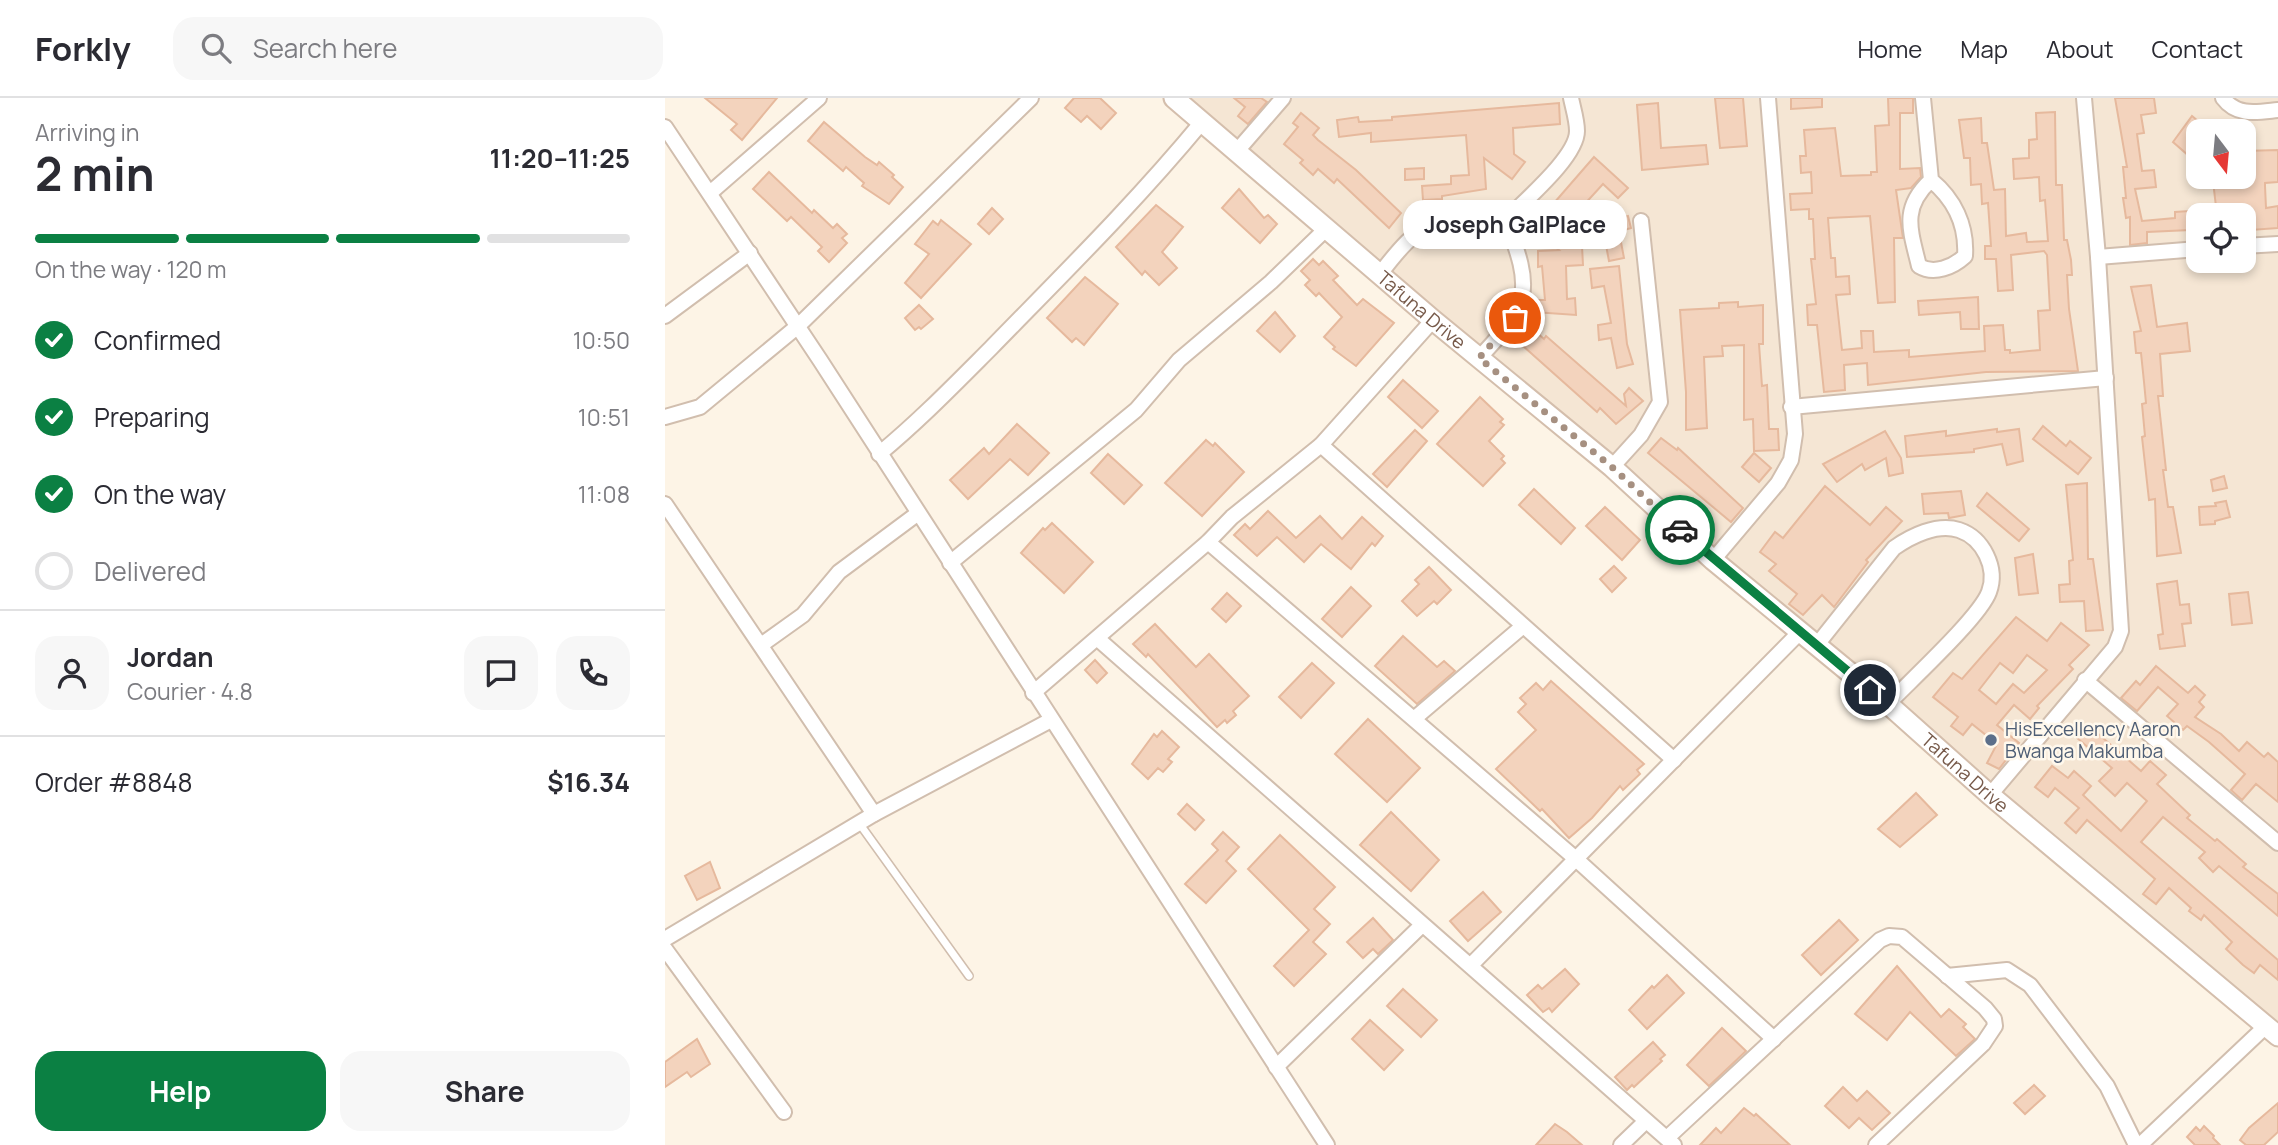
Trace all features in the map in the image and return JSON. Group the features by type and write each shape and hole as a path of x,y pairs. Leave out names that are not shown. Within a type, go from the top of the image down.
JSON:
{"main road":[{"name":"Tafuna Drive","path":"1174,98 1433,320 1612,467 1713,560 1888,704 1990,794 2272,1031"}],"street":[{"path":"710,193 819,98"},
{"path":"665,417 700,407 798,326 1031,98"},
{"path":"1237,151 1283,98"},
{"path":"1380,274 1403,244 1420,228 1436,221 1506,220 1562,161 1571,146 1577,133 1571,98"},
{"path":"1713,560 1778,483 1791,460 1795,434 1768,98"},
{"path":"1923,98 1931,180 1953,201 1963,235 1965,256 1947,268 1924,269 1919,266 1910,209 1916,194 1931,180"},
{"path":"1990,794 2115,647 2121,631 2098,257 2084,98"},
{"path":"2224,98 2236,110 2248,113 2278,110"},
{"path":"879,454 944,397 1103,236 1148,188 1202,122"},
{"path":"665,128 798,326 1327,1145"},
{"path":"1479,358 1515,318 1521,304 1524,283 1520,256 1506,220"},
{"path":"1612,467 1641,435 1660,402 1641,221"},
{"path":"950,563 1136,410 1179,360 1271,282 1327,228"},
{"path":"2256,245 2278,244"},
{"path":"2098,257 2186,250"},
{"path":"665,316 750,253"},
{"path":"1033,693 1208,542 1232,517 1321,444 1433,320"},
{"path":"1791,407 2106,378"},
{"path":"1321,444 1674,760"},
{"path":"665,505 874,814"},
{"path":"761,645 803,615 839,572 917,513"},
{"path":"1816,646 1894,548 1908,538 1923,531 1959,530 1977,541 1988,557 1992,576 1982,605 1888,704"},
{"path":"1208,542 1576,859 1774,1039"},
{"path":"1415,718 1523,626"},
{"path":"1471,965 1800,632"},
{"path":"1098,639 1671,1142 1774,1039 1880,940 1889,936 1902,937 1994,1019 1992,1034 1877,1145"},
{"path":"2085,680 2278,842"},
{"path":"665,939 874,814 1051,720"},
{"path":"1276,1067 1422,925"},
{"path":"665,949 784,1112"},
{"path":"1947,976 2007,971 2030,985 2107,1086 2138,1145 2272,1031"},
{"path":"1621,1145 1646,1121"}],"lane":[{"path":"859,823 969,976"}],"shaded area":[{"path":"1177,98 2278,98 2278,1037"}],"building":[{"path":"705,98 777,98 742,140 731,130 737,124"},
{"path":"1074,98 1100,98 1116,113 1101,129 1087,116 1081,122 1065,108"},
{"path":"1234,98 1261,98 1267,102 1248,124 1238,116 1245,107"},
{"path":"1715,98 1743,98 1747,146 1720,148"},
{"path":"1791,98 1822,98 1822,107 1791,109"},
{"path":"1888,98 1913,98 1913,113 1900,113 1900,169 1920,168 1921,177 1911,188 1896,190 1903,238 1894,238 1895,302 1878,303 1870,216 1828,218 1831,258 1835,258 1836,277 1849,276 1850,294 1836,295 1842,350 1862,348 1861,331 1873,331 1874,352 1909,350 1909,357 1985,351 1984,326 2003,325 2005,350 2010,350 2010,353 2040,350 2038,311 2050,310 2047,255 2044,251 2011,255 2013,290 1998,291 1996,259 1985,259 1985,246 1991,246 1988,203 1982,204 1981,184 1971,185 1970,158 1964,158 1959,120 1981,118 1982,143 1987,143 1994,190 2005,189 2006,236 2026,233 2027,242 2048,241 2045,200 2040,201 2039,177 2014,179 2013,159 2029,158 2029,140 2037,139 2036,113 2055,112 2056,185 2062,185 2064,240 2067,240 2071,260 2072,275 2067,275 2069,309 2078,371 1986,372 1868,385 1867,363 1844,365 1845,390 1824,392 1817,325 1808,325 1807,305 1816,304 1811,259 1815,259 1813,219 1809,219 1809,209 1791,210 1790,194 1812,193 1811,172 1801,173 1800,156 1806,156 1804,130 1835,128 1841,176 1871,175 1871,172 1877,172 1875,126 1889,125"},
{"path":"2115,98 2154,98 2156,113 2141,115 2144,133 2137,134 2142,171 2154,170 2156,187 2135,189 2142,221 2175,218 2175,212 2186,211 2186,230 2147,232 2147,243 2130,245 2130,217 2126,218 2123,198 2126,198 2123,167 2127,167"},
{"path":"1559,103 1560,124 1513,128 1514,154 1525,162 1512,179 1484,158 1486,189 1442,196 1442,199 1423,200 1422,186 1451,184 1451,176 1469,175 1466,135 1371,142 1371,133 1339,137 1337,120 1358,117 1359,122 1392,120 1392,117"},
{"path":"1658,103 1661,148 1706,145 1708,164 1642,170 1637,105"},
{"path":"1301,113 1319,128 1313,135 1318,140 1356,170 1401,213 1389,228 1337,179 1334,183 1318,169 1313,175 1300,163 1303,160 1284,144 1298,127 1293,123"},
{"path":"824,122 865,157 877,165 879,162 894,175 892,177 903,187 889,204 862,186 864,183 846,167 843,171 808,141"},
{"path":"2186,124 2186,153 2173,142"},
{"path":"2278,150 2278,182 2265,183 2265,186 2266,208 2278,206 2278,228 2256,230 2256,203 2216,203 2214,189 2256,189 2256,151"},
{"path":"1594,157 1628,188 1618,198 1603,184 1570,220 1571,247 1582,246 1583,265 1566,266 1567,299 1575,298 1576,315 1534,312 1533,300 1545,300 1542,266 1538,267 1538,251 1559,250 1534,226"},
{"path":"1424,168 1424,179 1405,180 1405,169"},
{"path":"769,172 812,213 814,210 833,228 837,224 847,234 842,238 847,243 829,262 818,251 822,247 791,217 787,221 753,189"},
{"path":"1239,189 1264,218 1268,215 1277,224 1260,243 1222,208"},
{"path":"1156,205 1183,227 1162,252 1177,268 1159,285 1145,271 1142,275 1116,247"},
{"path":"992,208 1003,219 989,234 978,224"},
{"path":"1628,216 1631,228 1610,234 1607,222"},
{"path":"941,220 971,244 921,298 905,283 929,254 915,244 933,221 938,225"},
{"path":"1620,237 1624,258 1609,261 1605,240"},
{"path":"1313,259 1319,265 1323,261 1338,276 1333,280 1357,305 1363,299 1394,323 1356,366 1333,349 1335,347 1324,337 1342,317 1319,293 1316,296 1305,285 1310,280 1301,271"},
{"path":"1619,266 1627,344 1633,364 1617,368 1611,338 1599,340 1598,325 1611,323 1604,286 1592,288 1590,269"},
{"path":"1085,277 1118,304 1084,345 1076,338 1072,342 1047,318"},
{"path":"2151,285 2157,327 2187,323 2190,351 2160,354 2163,396 2158,396 2166,470 2163,470 2168,507 2173,507 2181,553 2157,556 2155,499 2149,500 2142,437 2145,436 2142,404 2146,403 2144,382 2141,353 2136,353 2134,332 2141,331 2131,287"},
{"path":"1978,297 1979,329 1961,329 1960,312 1919,315 1918,301"},
{"path":"1738,302 1738,307 1763,305 1763,344 1759,344 1762,386 1767,385 1769,429 1778,429 1779,450 1754,451 1753,419 1744,420 1744,345 1722,346 1723,356 1704,357 1707,428 1686,430 1680,310 1719,308 1719,303"},
{"path":"919,305 933,319 921,329 919,327 915,330 905,318"},
{"path":"1275,312 1295,336 1280,352 1257,331"},
{"path":"1527,324 1544,339 1546,336 1626,406 1624,394 1629,388 1643,401 1616,424 1600,408 1597,412 1514,338"},
{"path":"1403,380 1438,411 1422,428 1388,397"},
{"path":"1480,397 1503,419 1500,422 1504,425 1489,441 1504,456 1501,459 1505,463 1483,486 1437,444"},
{"path":"1017,424 1049,453 1028,475 1010,459 968,499 950,480 984,448 989,454"},
{"path":"2043,426 2066,446 2070,441 2091,458 2078,474 2033,439"},
{"path":"1997,429 1997,432 2019,429 2023,461 2007,465 2002,444 1974,449 1974,452 1907,457 1905,436 1946,431 1946,436"},
{"path":"1415,430 1427,441 1387,487 1373,474"},
{"path":"1885,431 1901,458 1903,473 1889,476 1886,458 1865,470 1862,464 1837,482 1823,464"},
{"path":"1661,438 1677,450 1678,448 1743,508 1731,522 1648,453"},
{"path":"1206,440 1213,446 1215,443 1244,472 1202,516 1165,483"},
{"path":"1754,453 1771,468 1759,482 1742,467"},
{"path":"1108,454 1142,485 1124,504 1091,473"},
{"path":"2224,476 2227,488 2213,491 2211,480"},
{"path":"2087,483 2088,559 2093,559 2103,630 2086,631 2084,601 2060,602 2059,585 2070,584 2069,561 2073,560 2066,485"},
{"path":"1825,486 1870,525 1886,507 1902,521 1866,560 1868,562 1834,607 1822,595 1803,615 1789,604 1797,594 1769,571 1776,564 1760,552 1775,532 1783,538"},
{"path":"1534,489 1575,528 1561,544 1519,505"},
{"path":"1961,491 1965,515 1949,518 1948,513 1924,514 1922,494"},
{"path":"1987,493 2029,529 2019,541 1977,506"},
{"path":"2226,501 2230,517 2215,521 2215,524 2200,525 2199,507 2216,506 2215,503"},
{"path":"1605,507 1640,540 1622,560 1586,526"},
{"path":"1268,511 1296,538 1320,516 1342,539 1362,517 1383,536 1375,546 1372,543 1351,569 1321,544 1304,562 1277,537 1257,556 1234,535 1245,524 1250,529"},
{"path":"1052,523 1093,562 1064,593 1021,553 1043,528 1045,530"},
{"path":"2033,554 2038,593 2019,595 2015,558"},
{"path":"1614,566 1626,578 1612,592 1600,579"},
{"path":"1429,567 1451,590 1437,604 1434,601 1417,616 1402,601 1419,584 1415,580"},
{"path":"2177,581 2180,605 2189,604 2191,623 2182,624 2185,646 2160,649 2158,635 2163,634 2157,584"},
{"path":"1351,587 1371,606 1342,637 1322,619"},
{"path":"2248,592 2252,623 2232,625 2229,594"},
{"path":"1227,593 1241,606 1226,622 1212,609"},
{"path":"2016,617 2047,641 2061,623 2089,645 2069,665 2073,669 2037,706 2039,708 2030,719 2014,705 1997,725 2019,743 1999,769 1987,763 1997,744 1972,724 1963,735 1951,726 1958,717 1933,697 1953,673 1962,679","holes":["2027,655 2047,670 2024,693 2013,684 1996,704 1979,690 2000,663 2013,673"]},
{"path":"1155,624 1196,667 1209,654 1249,696 1233,711 1236,715 1227,723 1225,720 1217,727 1148,654 1146,657 1133,644"},
{"path":"1403,636 1437,667 1444,661 1455,671 1417,704 1375,666"},
{"path":"1095,660 1107,673 1097,683 1085,670"},
{"path":"1312,663 1334,683 1301,718 1279,697"},
{"path":"2156,666 2188,693 2195,686 2205,695 2199,702 2204,707 2195,717 2221,734 2239,751 2247,742 2264,757 2268,753 2278,762 2278,802 2256,784 2242,800 2231,790 2245,774 2209,742 2187,726 2183,730 2167,716 2178,704 2158,687 2137,711 2121,698 2136,681 2140,685"},
{"path":"1551,681 1644,764 1637,770 1640,774 1623,790 1620,786 1592,818 1569,838 1542,809 1540,811 1496,769 1536,730 1518,712 1526,704 1520,698 1536,683 1543,690"},
{"path":"1368,719 1420,768 1387,802 1335,754"},
{"path":"2088,725 2141,771 2150,761 2166,775 2157,784 2190,815 2187,818 2215,841 2217,839 2246,864 2243,867 2278,894 2278,916 2219,866 2213,872 2199,858 2205,852 2163,817 2141,842 2278,960 2278,980 2260,965 2254,973 2243,965 2226,949 2232,942 2204,915 2201,920 2189,911 2191,908 2169,888 2156,904 2143,894 2155,879 2087,820 2076,833 2065,823 2079,808 2055,788 2048,797 2035,787 2052,766 2068,778 2074,771 2091,786 2083,795 2121,831 2147,801 2127,783 2115,796 2099,781 2112,768 2077,738"},
{"path":"1162,731 1179,747 1168,759 1172,762 1163,772 1158,768 1148,779 1132,764 1154,734 1157,737"},
{"path":"1916,793 1937,815 1900,847 1878,829"},
{"path":"1187,804 1204,820 1195,830 1178,814"},
{"path":"1391,812 1439,860 1411,891 1360,845"},
{"path":"1223,832 1239,847 1226,861 1236,871 1206,903 1185,884 1218,850 1212,844"},
{"path":"1280,835 1335,887 1314,909 1330,924 1313,942 1326,954 1294,986 1274,966 1309,930 1248,869"},
{"path":"710,862 720,888 697,900 685,876"},
{"path":"1483,892 1501,912 1468,941 1450,921"},
{"path":"1373,918 1393,940 1378,954 1373,949 1363,958 1347,942"},
{"path":"1839,920 1858,940 1821,975 1802,955"},
{"path":"1897,966 1941,1017 1949,1009 1966,1024 1963,1027 1975,1039 1956,1056 1910,1012 1887,1040 1855,1014"},
{"path":"1565,969 1579,984 1552,1012 1549,1008 1543,1012 1527,995 1538,985 1542,989"},
{"path":"1667,975 1684,993 1647,1029 1629,1010"},
{"path":"1403,989 1437,1020 1421,1037 1387,1006"},
{"path":"1370,1020 1403,1050 1384,1070 1352,1039"},
{"path":"1722,1028 1746,1051 1709,1086 1687,1065"},
{"path":"697,1039 710,1064 691,1077 687,1072 665,1087 665,1062"},
{"path":"1653,1042 1665,1055 1660,1059 1662,1061 1634,1087 1632,1085 1627,1090 1615,1077"},
{"path":"2034,1085 2045,1096 2025,1114 2014,1103"},
{"path":"1843,1087 1857,1101 1867,1091 1890,1113 1872,1130 1859,1118 1849,1128 1825,1106"},
{"path":"2278,1103 2278,1132 2264,1145 2246,1145 2240,1140 2249,1128"},
{"path":"1744,1108 1754,1116 1756,1114 1790,1145 1700,1145 1716,1128 1721,1133"},
{"path":"1555,1124 1567,1132 1582,1145 1536,1145"},
{"path":"2204,1126 2220,1145 2195,1145 2187,1137 2196,1127 2200,1131"}],"way so far":[{"path":"1515,318 1479,358 1612,467 1680,530"}],"place":[{"name":"Joseph GalPlace","path":"1515,318"},
{"name":"HisExcellency Aaron Bwanga Makumba","path":"1991,740"}],"route":[{"path":"1680,530 1870,690"}]}
